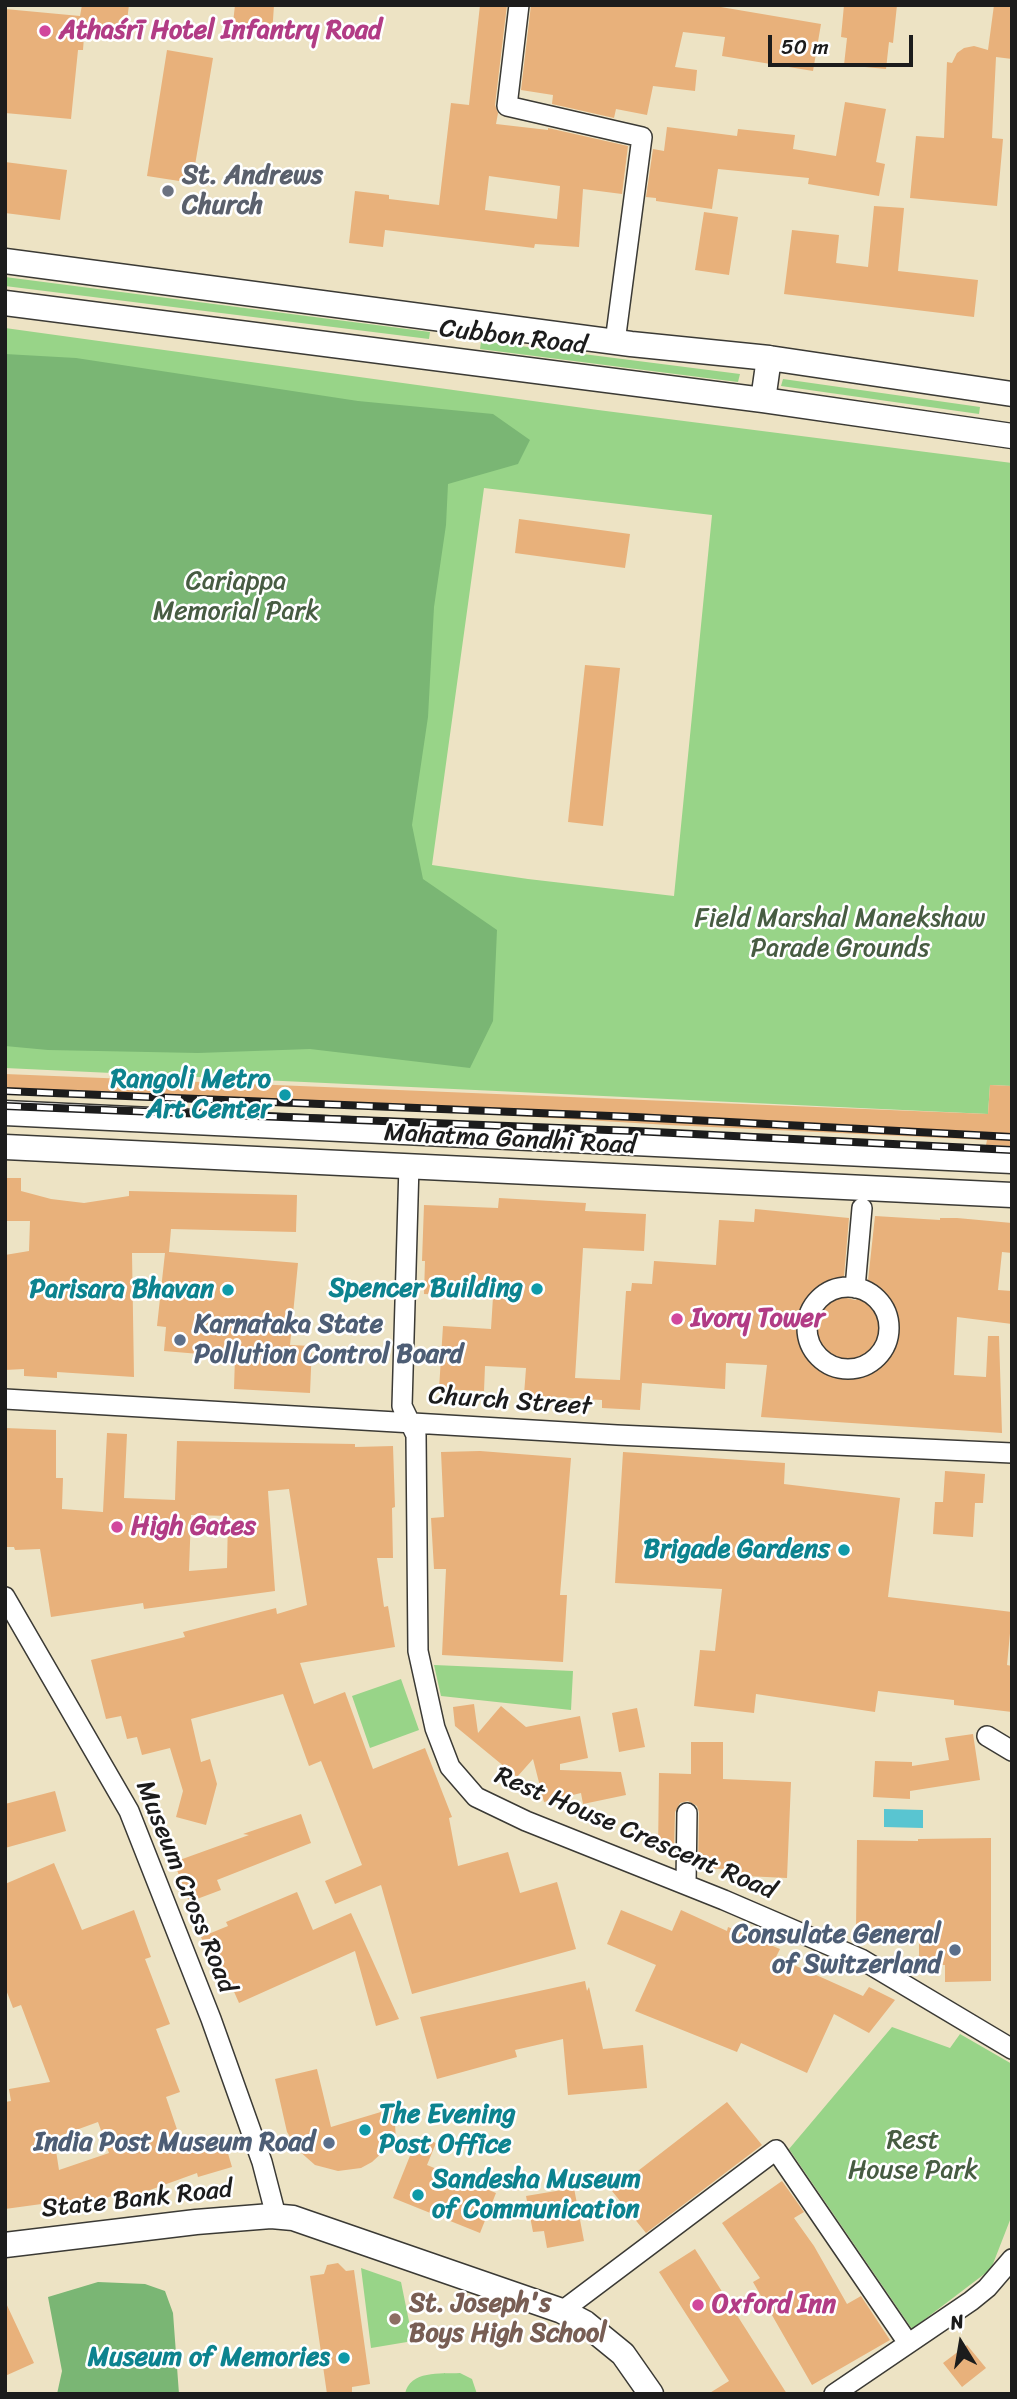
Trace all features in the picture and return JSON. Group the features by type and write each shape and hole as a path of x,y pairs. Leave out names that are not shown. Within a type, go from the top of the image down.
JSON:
{"main road":[{"name":"Cubbon Road","path":"5,261 615,342 1011,388"},
{"name":"Cubbon Road","path":"5,303 763,400 1012,436"},
{"path":"446,360 451,320"},
{"path":"763,400 769,358"},
{"name":"Mahatma Gandhi Road","path":"5,1113 1012,1161"},
{"name":"Mahatma Gandhi Road","path":"5,1147 1012,1195"},
{"name":"State Bank Road","path":"5,2245 196,2222 276,2216 312,2224 562,2311 585,2323 623,2354 651,2394"}],"street":[{"path":"519,5 508,106 642,137 615,342"},
{"name":"Rest House Crescent Road","path":"409,1165 402,1406 416,1435 418,1651 435,1728 450,1767 476,1797 526,1821 686,1884 861,1959 1012,2049"},
{"path":"855,1288 863,1208"},
{"path":"855,1288 865,1290 877,1298 886,1310 888,1338 883,1350 873,1361 847,1369 823,1360 814,1351 807,1326 816,1303 825,1294 837,1289 855,1288"},
{"name":"Church Street","path":"5,1399 617,1435 1012,1453"},
{"name":"Museum Cross Road","path":"5,1597 129,1811 207,2008 262,2162 276,2216"},
{"path":"987,1736 1012,1751"},
{"path":"686,1884 687,1813"},
{"path":"562,2311 776,2150 908,2343"},
{"path":"834,2394 981,2293 1012,2259"}],"green space":[{"path":"5,277 430,332 429,339 5,286"},
{"name":"Field Marshal Manekshaw Parade Grounds","path":"5,328 598,410 1012,463 1012,1086 990,1085 988,1114 5,1068","holes":["484,488 712,515 674,896 432,865"]},
{"path":"481,341 740,374 738,382 480,349"},
{"name":"Cariappa Memorial Park","path":"5,354 76,358 358,401 493,414 530,440 518,464 448,484 446,525 434,607 428,717 412,825 423,879 497,930 493,1021 470,1068 310,1049 198,1053 48,1050 5,1046"},
{"path":"783,379 980,407 979,414 781,386"},
{"path":"434,1665 573,1671 571,1710 441,1696"},
{"path":"401,1679 419,1730 370,1748 352,1696"},
{"name":"Rest House Park","path":"892,2027 950,2048 960,2034 1012,2064 1012,2215 991,2269 912,2329 789,2149"},
{"path":"361,2268 401,2282 413,2341 371,2348"},
{"path":"98,2282 145,2284 165,2291 173,2313 179,2394 57,2394 62,2371 48,2297"},
{"path":"460,2373 472,2379 477,2394 405,2394 408,2386 419,2377"}],"water":[{"path":"884,1809 923,1810 923,1828 884,1827"}],"building":[{"path":"82,5 129,5 126,28 85,23 83,50 78,50 71,119 5,113 5,9 80,16"},
{"path":"235,5 274,5 272,35 232,32"},
{"path":"480,5 507,5 495,105 498,113 496,124 548,128 628,146 622,194 583,189 579,247 535,244 534,248 385,230 383,247 349,243 355,191 389,195 389,199 439,205 451,103 469,105","holes":["489,176 560,186 557,219 485,210"]},
{"path":"531,5 709,5 821,24 813,71 722,56 725,37 683,32 675,67 697,70 695,91 653,86 647,115 616,109 614,118 552,104 553,95 521,90"},
{"path":"844,5 897,5 893,43 889,42 886,69 844,65 847,38 841,37"},
{"path":"994,5 1012,5 1012,59 996,57 992,138 1003,139 997,206 910,198 916,136 944,138 947,62 952,63 957,53 964,48 974,46 988,50"},
{"path":"167,50 213,58 192,183 147,176"},
{"path":"845,102 886,109 876,162 885,164 879,196 808,184 809,178 718,169 712,209 656,201 656,198 646,197 653,149 664,151 667,127 737,136 738,129 795,135 793,149 836,156"},
{"path":"5,162 67,170 60,220 5,213"},
{"path":"874,206 904,208 898,271 978,280 974,317 784,294 792,230 839,235 836,263 868,267"},
{"path":"704,212 738,217 729,275 695,270"},
{"path":"519,519 630,534 625,568 515,553"},
{"path":"585,665 620,668 603,826 568,822"},
{"path":"5,1074 988,1114 990,1085 1012,1086 1012,1146 986,1145 987,1140 401,1109 5,1092"},
{"path":"5,1178 21,1178 21,1191 51,1199 84,1203 129,1196 129,1191 297,1195 296,1232 171,1229 169,1252 298,1263 290,1345 312,1346 310,1393 234,1389 235,1357 164,1351 166,1327 157,1326 165,1253 132,1253 134,1377 57,1372 57,1378 24,1376 24,1369 5,1370 5,1255 29,1251 30,1221 5,1221"},
{"path":"499,1198 586,1203 585,1211 646,1214 644,1251 583,1248 575,1378 620,1380 626,1291 631,1291 632,1283 652,1284 654,1261 716,1265 719,1220 754,1222 755,1209 849,1218 843,1288 847,1298 855,1300 865,1296 867,1290 875,1216 940,1220 957,1218 1012,1223 1012,1253 1002,1252 998,1290 1012,1291 1012,1324 957,1317 954,1375 986,1377 988,1336 999,1336 1002,1433 761,1417 767,1365 726,1363 725,1389 642,1383 640,1410 602,1408 602,1400 524,1395 526,1368 485,1366 484,1391 439,1389 443,1326 491,1329 493,1297 424,1294 424,1205 498,1208"},
{"path":"5,1428 56,1430 56,1478 63,1478 62,1509 103,1512 107,1433 127,1434 124,1498 175,1500 177,1441 393,1446 393,1558 377,1558 384,1607 388,1606 395,1647 300,1663 314,1704 345,1692 373,1769 425,1748 452,1817 449,1818 458,1866 508,1852 520,1893 557,1882 576,1949 412,1994 381,1885 335,1904 325,1881 362,1865 321,1761 309,1766 283,1694 191,1719 201,1762 210,1759 217,1784 206,1825 176,1817 183,1791 170,1748 142,1755 137,1737 127,1739 121,1716 106,1719 91,1660 185,1637 183,1632 276,1608 277,1614 307,1605 289,1489 268,1491 275,1591 144,1609 143,1603 51,1617 40,1549 15,1550 14,1547 5,1547","holes":["191,1515 228,1516 227,1568 189,1571"]},
{"path":"480,1451 571,1458 560,1595 567,1595 563,1662 442,1655 446,1569 434,1569 431,1518 444,1517 441,1452"},
{"path":"623,1452 785,1463 784,1484 900,1498 888,1597 1012,1612 1007,1665 1012,1666 1012,1712 954,1705 954,1700 878,1691 875,1712 756,1694 754,1713 694,1706 700,1650 715,1651 722,1589 615,1583"},
{"path":"945,1471 985,1474 983,1503 975,1503 973,1537 933,1534 935,1502 943,1502"},
{"path":"474,1704 478,1733 501,1706 526,1727 580,1716 588,1758 560,1764 560,1770 621,1772 626,1795 583,1804 581,1793 544,1802 533,1759 517,1777 455,1726 453,1707"},
{"path":"637,1708 645,1747 619,1752 612,1713"},
{"path":"973,1734 980,1780 910,1791 910,1799 873,1797 875,1761 912,1762 912,1766 949,1760 945,1738"},
{"path":"691,1742 723,1742 723,1779 791,1782 787,1878 724,1875 725,1869 698,1868 699,1812 697,1806 688,1801 680,1803 675,1812 674,1853 658,1853 659,1773 691,1774"},
{"path":"55,1791 66,1831 5,1848 5,1804"},
{"path":"301,1814 311,1843 217,1880 221,1890 189,1902 174,1862"},
{"path":"991,1838 991,1981 945,1982 945,1965 919,1966 919,1932 856,1930 857,1840"},
{"path":"54,1863 82,1930 134,1910 151,1957 145,1959 170,2024 156,2029 180,2092 166,2097 184,2150 224,2140 232,2167 198,2177 197,2173 125,2199 123,2192 81,2207 78,2199 5,2209 5,2102 11,2101 9,2089 50,2082 21,2005 13,2008 5,1987 5,1884","holes":["98,2122 109,2153 59,2170 54,2138"]},
{"path":"297,1892 313,1930 351,1913 399,2019 376,2026 355,1951 239,2003 220,1960 212,1963 201,1937 228,1926 226,1922"},
{"path":"621,1910 672,1931 681,1910 727,1931 728,1927 780,1949 776,1957 863,1996 869,1987 895,2000 869,2033 834,2014 807,2073 741,2043 737,2052 635,2011 656,1965 607,1944"},
{"path":"585,1981 587,1991 589,1987 603,2049 643,2045 647,2088 568,2095 563,2039 515,2050 517,2057 437,2079 420,2017"},
{"path":"317,2069 331,2127 394,2108 396,2140 372,2162 361,2168 338,2171 315,2165 298,2150 287,2132 275,2079"},
{"path":"727,2102 762,2145 646,2233 612,2191"},
{"path":"418,2136 436,2143 427,2165 496,2193 480,2233 393,2198"},
{"path":"782,2181 804,2212 794,2218 814,2246 847,2304 861,2296 890,2340 812,2385 753,2282 760,2278 722,2223"},
{"path":"574,2188 584,2241 547,2248 544,2231 533,2232 526,2196"},
{"path":"695,2249 787,2394 708,2394 729,2381 659,2272"},
{"path":"338,2263 346,2271 354,2270 370,2384 352,2387 352,2394 327,2394 310,2276 324,2274 327,2265"},
{"path":"5,2301 34,2363 5,2376"},
{"path":"967,2345 986,2368 962,2387 943,2363"}],"railway":[{"path":"5,1091 635,1117 1012,1137"},
{"path":"5,1106 634,1131 1012,1150"}],"place":[{"name":"Athaśrī Hotel Infantry Road","path":"45,31"},
{"name":"St. Andrews Church","path":"168,191"},
{"name":"Rangoli Metro Art Center","path":"285,1095"},
{"name":"Spencer Building","path":"537,1289"},
{"name":"Parisara Bhavan","path":"228,1290"},
{"name":"Ivory Tower","path":"677,1319"},
{"name":"Karnataka State Pollution Control Board","path":"180,1340"},
{"name":"High Gates","path":"117,1527"},
{"name":"Brigade Gardens","path":"844,1550"},
{"name":"Consulate General of Switzerland","path":"955,1950"},
{"name":"The Evening Post Office","path":"365,2130"},
{"name":"India Post Museum Road","path":"329,2143"},
{"name":"Sandesha Museum of Communication","path":"418,2195"},
{"name":"Oxford Inn","path":"698,2305"},
{"name":"St. Joseph's Boys High School","path":"395,2319"},
{"name":"Museum of Memories","path":"344,2358"}]}
